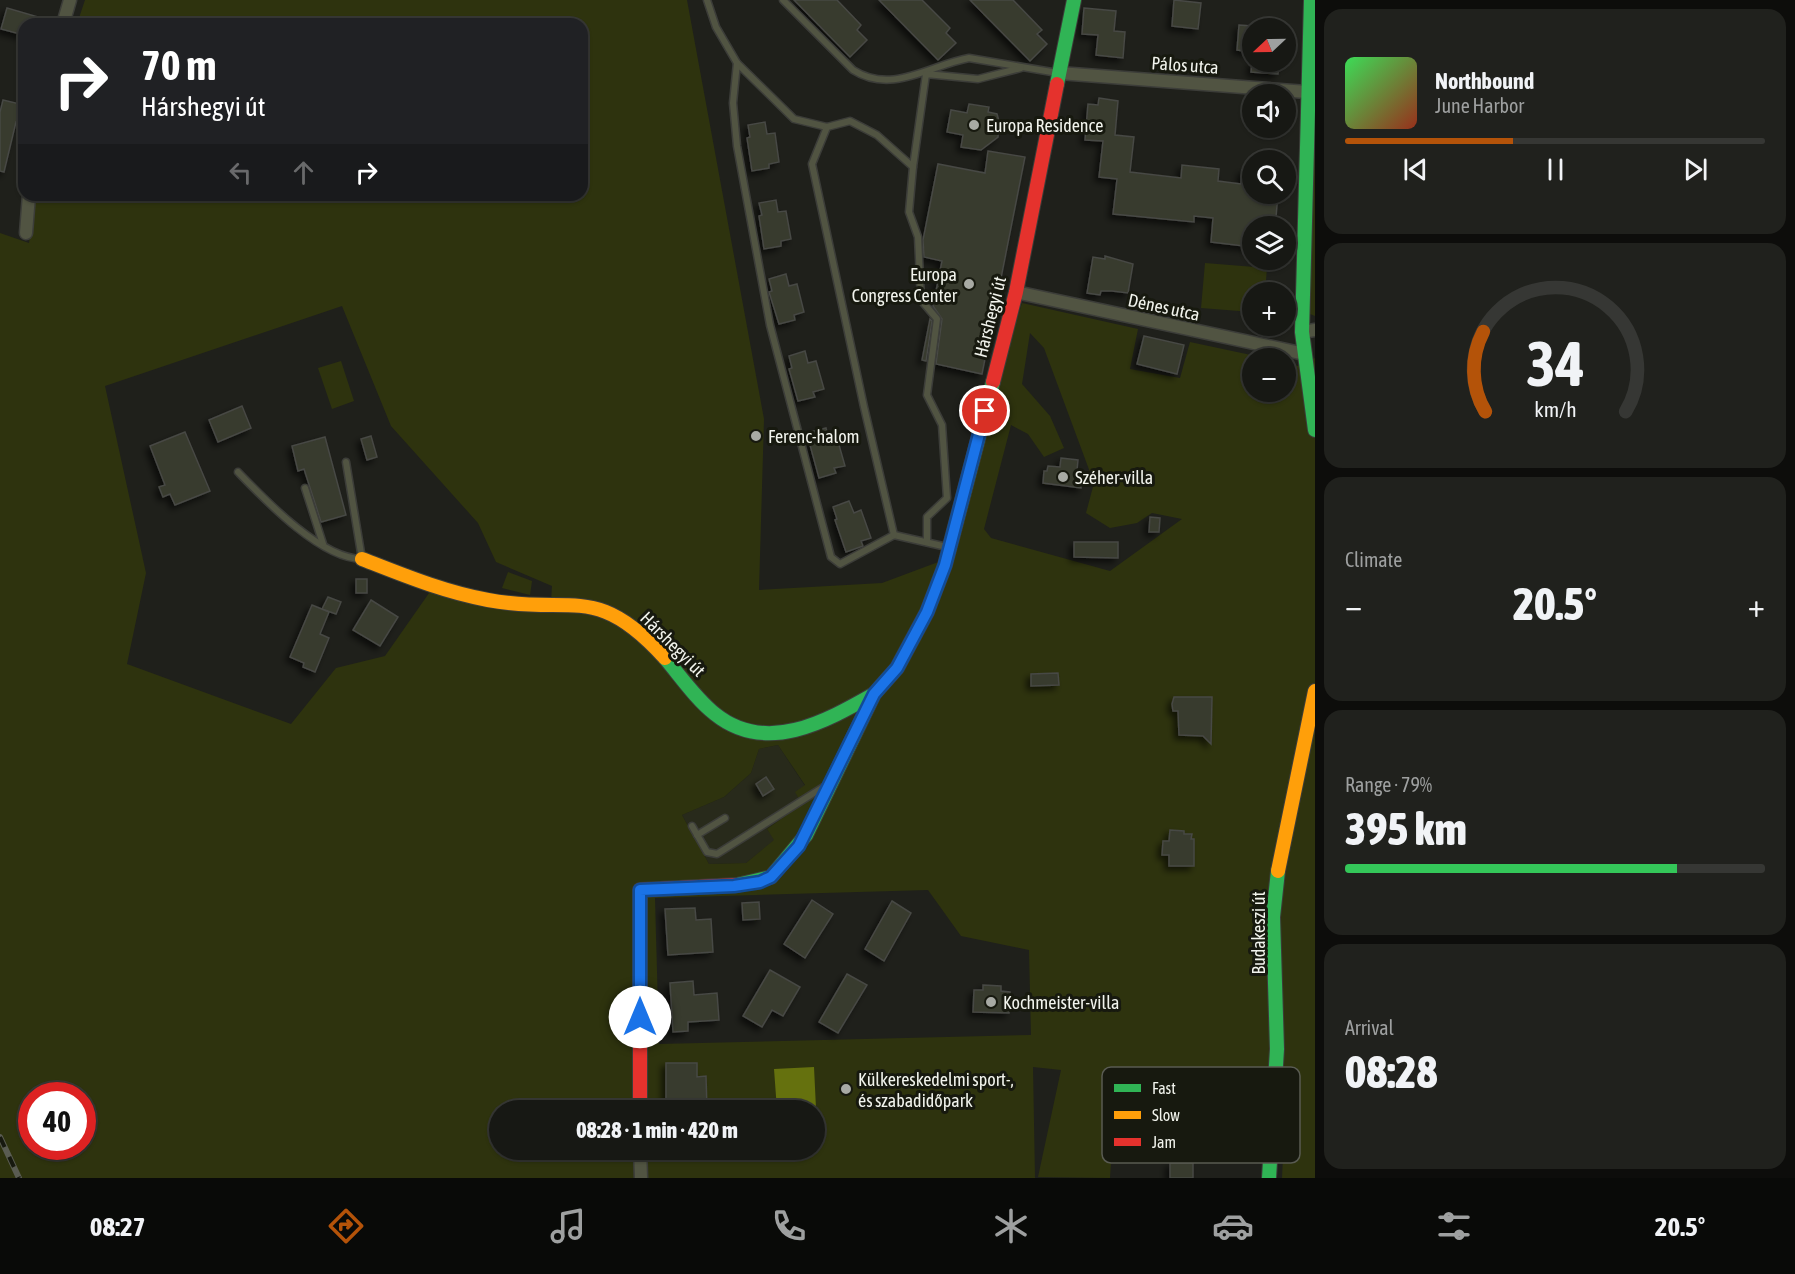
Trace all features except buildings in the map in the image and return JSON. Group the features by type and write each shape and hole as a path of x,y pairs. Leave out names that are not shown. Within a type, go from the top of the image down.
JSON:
{"street":[{"path":"65,18 70,0"},
{"name":"Hárshegyi út","path":"640,1100 640,890 734,886 771,877 806,835 874,694 897,668 927,612 949,547 1016,292 1074,0"},
{"path":"1311,0 1307,92 1309,331 1305,354 1315,430"},
{"name":"Pálos utca","path":"1059,73 1307,92"},
{"path":"26,233 29,201"},
{"name":"Dénes utca","path":"1016,292 1305,354"},
{"name":"Hárshegyi út","path":"362,559 434,586 508,603 569,602 610,611 644,636 683,676 706,706 738,729 775,734 800,730 828,721 874,694"},
{"name":"Budakeszi út","path":"1276,1067 1273,916 1276,880 1315,691"},
{"path":"640,1160 641,1178"},
{"name":"Budakeszi út","path":"1269,1178 1270,1163"}],"lane":[{"path":"707,0 716,27 737,63 794,119 827,127 850,121 877,135 913,167"},
{"path":"783,0 853,70 866,78 887,79 926,74 978,79 1024,67"},
{"path":"926,74 956,60 969,58 1059,73"},
{"path":"737,63 733,103 737,146 770,325 831,557 840,564 894,535 949,547"},
{"path":"926,74 909,212 918,237 921,300 937,319 927,396 942,425 947,498 927,517 927,542"},
{"path":"827,127 813,164 864,407 894,535"},
{"path":"238,472 266,501 323,545 352,559 362,559 346,462"},
{"path":"305,488 323,545"},
{"path":"692,826 707,852 717,854 829,784"},
{"path":"697,835 725,818"}],"shaded area":[{"path":"85,0 687,0 764,419 759,590 882,583 941,561 1022,303 1138,329 1130,369 1180,378 1190,342 1242,353 1242,402 1296,402 1296,366 1315,358 1315,1178 1282,1178 1283,1163 1300,1163 1300,1067 1102,1067 1102,1163 1111,1163 1110,1178 1038,1177 1061,1070 1033,1067 1035,1178 0,1178 0,233 29,243 35,201 588,201 588,18 79,18","holes":["342,306 391,426 478,523 496,562 552,586 551,602 434,586 385,656 336,668 291,724 127,664 146,573 105,386","1030,333 1044,348 1094,483 1086,513 1110,528 1137,523 1152,513 1182,519 1110,571 991,538 984,529 1011,425 1028,434 1044,457 1064,448 1050,416 1022,384","778,745 805,785 795,792 802,804 767,829 774,840 746,863 709,864 682,815 724,797 751,773 759,749","928,890 961,936 1029,950 1031,1035 659,1044 655,898"]},
{"path":"1315,115 1315,316 1310,314"},
{"path":"1205,263 1242,266 1242,270 1267,270 1266,282 1242,282 1242,311 1201,308"},
{"path":"341,361 354,401 332,409 318,368"},
{"path":"508,572 532,581 530,595 502,588"},
{"path":"778,745 805,786 803,803 767,829 775,840 746,863 709,864 682,815 724,797 751,773 759,749"},
{"path":"814,1067 816,1100 776,1100 774,1069"}],"railway":[{"path":"0,1137 19,1178"}],"traffic: fast":[{"path":"1057,84 1074,0"},
{"path":"1311,0 1302,332 1315,430"},
{"path":"737,885 771,877 806,835 874,694 897,668 927,612 945,565 993,382"},
{"path":"665,658 695,695 715,714 734,726 754,732 775,733 795,730 836,715 874,694"},
{"path":"1276,1067 1273,917 1278,871"},
{"path":"1269,1178 1270,1163"}],"traffic: slow":[{"path":"362,559 472,597 517,604 582,606 601,610 620,619 641,634 665,658"},
{"path":"1278,871 1315,691"}],"traffic: jam":[{"path":"993,382 1016,292 1057,84"},
{"path":"640,1100 640,890 737,885"}],"place":[{"name":"Europa Residence","path":"974,125"},
{"name":"Europa Congress Center","path":"969,284"},
{"name":"Ferenc-halom","path":"756,436"},
{"name":"Széher-villa","path":"1063,477"},
{"name":"Kochmeister-villa","path":"991,1002"},
{"name":"Külkereskedelmi sport-, és szabadidőpark","path":"846,1089"}],"route":[{"path":"640,1017 640,890 734,886 760,882 771,877 799,846 874,694 897,668 927,612 945,565 985,411"}]}
